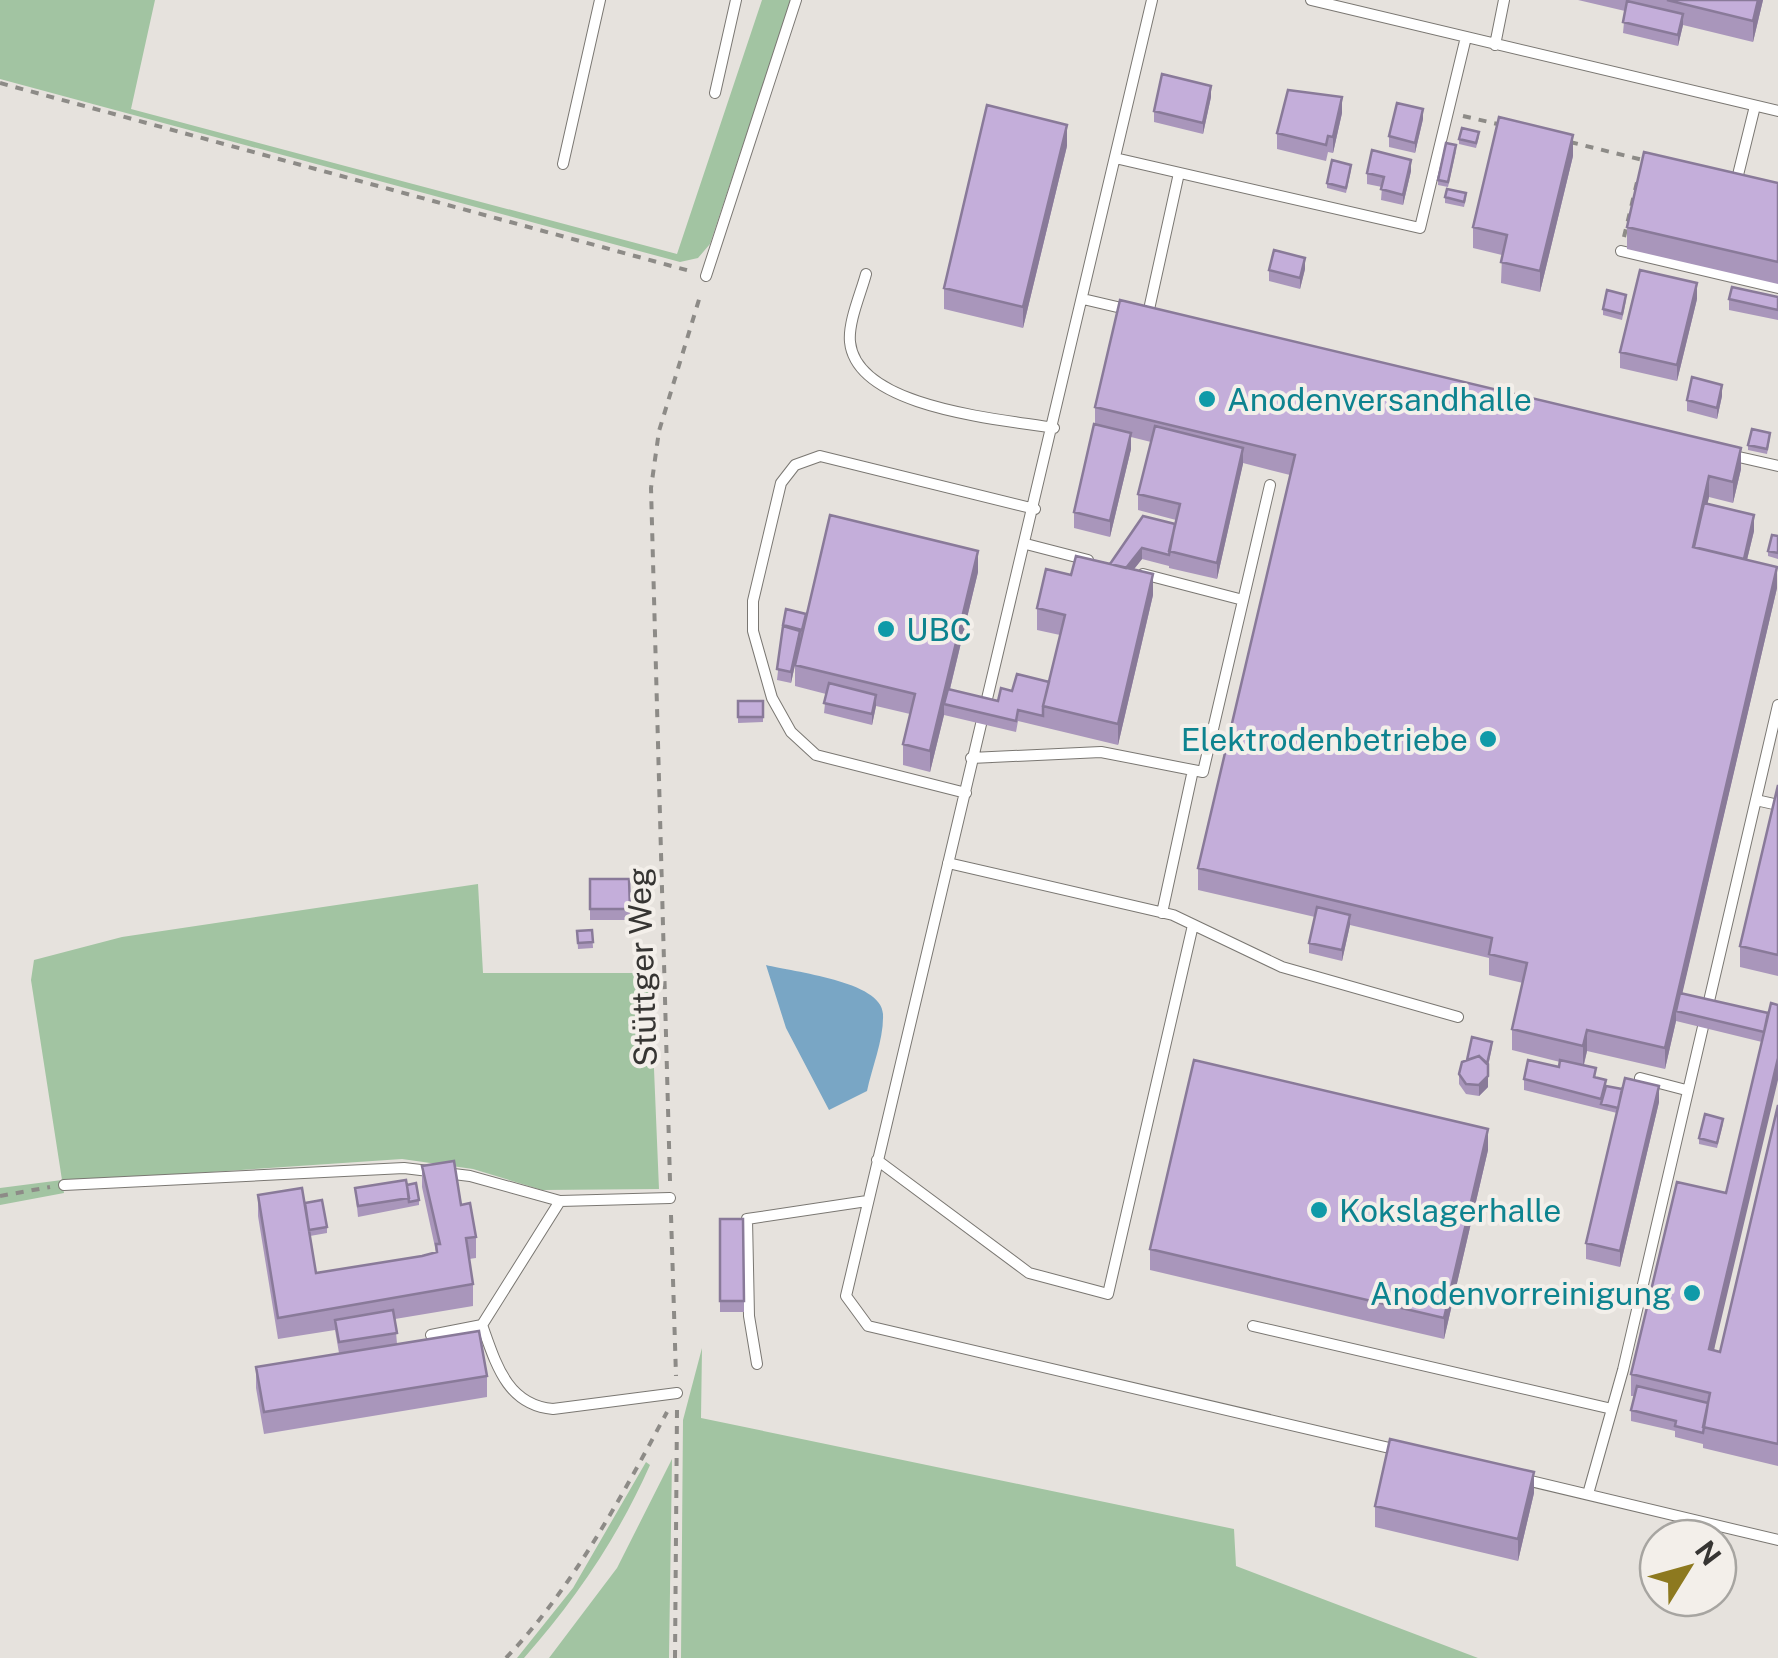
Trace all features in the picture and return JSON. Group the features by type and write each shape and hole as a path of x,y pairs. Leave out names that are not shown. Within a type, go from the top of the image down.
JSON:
{"lane":[{"path":"564,164 600,0"},
{"path":"715,93 736,0"},
{"path":"706,280 796,0"},
{"path":"1152,0 1035,509 972,758 846,1296 868,1326 1416,1454"},
{"path":"1311,0 1755,106 1777,108"},
{"path":"1495,45 1504,0"},
{"path":"1116,158 1420,228 1466,38"},
{"path":"1736,183 1755,106"},
{"path":"1148,314 1179,173"},
{"path":"1621,251 1778,288"},
{"path":"866,274 850,342 863,368 912,402 1054,428"},
{"path":"1083,299 1167,318"},
{"path":"1720,452 1778,466"},
{"path":"966,793 816,755 784,722 763,672 752,616 777,494 795,466 820,456 1035,509"},
{"path":"972,758 1101,752 1204,772 1270,485"},
{"path":"1026,544 1098,562"},
{"path":"1135,572 1243,600"},
{"path":"1588,1494 1612,1409 1778,705"},
{"path":"1162,912 1193,770"},
{"path":"1756,800 1778,805"},
{"path":"948,863 1162,912 1282,967 1458,1017"},
{"path":"876,1160 1028,1273 1108,1294 1193,925"},
{"path":"1640,1078 1686,1090"},
{"path":"64,1184 404,1168 470,1176 560,1201 670,1198"},
{"path":"431,1334 482,1325 560,1201"},
{"path":"756,1364 749,1316 746,1219 867,1201"},
{"path":"482,1325 498,1371 513,1392 534,1407 554,1409 677,1392"},
{"path":"1253,1326 1612,1409"},
{"path":"1512,1476 1778,1540"}],"path":[{"path":"0,83 706,280"},
{"path":"1448,112 1519,130"},
{"path":"1554,138 1643,160 1621,251"},
{"name":"Stüttger Weg","path":"675,1658 677,1392 650,488 659,431 706,280"},
{"path":"0,1196 64,1184"},
{"path":"506,1658 527,1636 622,1494 677,1392"}],"green space":[{"path":"0,0 155,0 131,109 677,254 762,0 791,0 710,244 698,258 680,262 0,79"},
{"path":"478,884 483,973 650,973 659,1189 542,1190 473,1169 402,1159 62,1182 64,1193 0,1205 0,1188 62,1180 31,980 34,960 122,937"},
{"path":"702,1348 701,1418 1234,1529 1236,1566 1478,1658 681,1658 683,1420"},
{"path":"672,1459 669,1658 549,1658 617,1568"},
{"path":"646,1462 650,1465 638,1492 594,1566 543,1636 524,1658 517,1658 573,1588"}],"water":[{"path":"766,965 853,986 879,1003 882,1033 867,1091 829,1110 786,1028"}],"building":[{"path":"1667,0 1758,0 1753,21"},
{"path":"1627,1 1683,14 1678,35 1623,22"},
{"path":"1162,74 1211,86 1203,123 1154,111"},
{"path":"1288,90 1342,97 1333,137 1328,136 1326,145 1277,133"},
{"path":"1397,103 1423,109 1415,143 1389,136"},
{"path":"987,105 1067,125 1023,307 944,288"},
{"path":"1499,117 1573,135 1540,271 1501,262 1507,235 1473,227"},
{"path":"1462,128 1479,132 1476,143 1459,139"},
{"path":"1446,143 1456,145 1448,182 1438,180"},
{"path":"1372,150 1411,160 1403,195 1381,189 1384,177 1367,173"},
{"path":"1644,152 1778,183 1778,262 1627,227"},
{"path":"1332,160 1351,165 1346,188 1327,183"},
{"path":"1447,189 1466,193 1464,202 1445,197"},
{"path":"1274,250 1305,258 1300,278 1269,270"},
{"path":"1640,270 1697,283 1677,365 1620,352"},
{"path":"1732,287 1778,297 1778,310 1729,299"},
{"path":"1607,290 1626,295 1622,314 1603,309"},
{"name":"Elektrodenbetriebe","path":"1120,300 1741,448 1733,482 1709,476 1693,547 1777,567 1665,1048 1587,1030 1583,1046 1512,1029 1527,963 1489,954 1492,938 1198,868 1295,455 1095,407"},
{"path":"1692,377 1722,385 1717,408 1687,400"},
{"path":"1094,424 1131,433 1110,521 1074,512"},
{"path":"1155,426 1243,448 1217,563 1169,551 1180,504 1138,494"},
{"path":"1752,429 1770,433 1767,449 1748,445"},
{"path":"1704,503 1754,515 1744,559 1694,547"},
{"name":"UBC","path":"830,515 978,551 930,751 903,744 915,694 795,665"},
{"path":"1143,516 1175,524 1169,555 1142,548 1126,568 1110,564"},
{"path":"1772,535 1778,536 1778,553 1768,551"},
{"path":"1076,556 1153,574 1118,724 1043,706 1065,615 1037,608 1046,569 1071,575"},
{"path":"786,609 806,614 802,630 783,625"},
{"path":"783,626 800,631 791,672 777,669"},
{"path":"1017,674 1049,682 1043,716 1018,710 1016,721 944,704 948,689 998,701 1001,688 1012,691"},
{"path":"829,683 876,695 872,714 824,703"},
{"path":"738,701 763,701 763,717 738,717"},
{"path":"1778,785 1778,955 1740,946"},
{"path":"590,879 629,879 630,909 590,909"},
{"path":"1317,907 1350,915 1342,950 1309,943"},
{"path":"592,930 593,942 578,943 577,931"},
{"path":"1680,993 1768,1013 1764,1032 1676,1011"},
{"path":"1771,1003 1778,1005 1778,1058 1709,1349 1720,1352 1778,1105 1778,1444 1703,1427 1710,1393 1631,1374 1677,1182 1726,1193"},
{"path":"1472,1037 1492,1042 1487,1064 1479,1056 1467,1060"},
{"path":"1479,1056 1488,1064 1488,1076 1479,1085 1466,1084 1459,1074 1462,1062"},
{"name":"Kokslagerhalle","path":"1194,1060 1488,1129 1444,1318 1150,1249"},
{"path":"1528,1060 1559,1067 1560,1060 1596,1068 1594,1077 1606,1080 1601,1099 1524,1079"},
{"path":"1625,1078 1659,1086 1620,1251 1586,1243"},
{"path":"1606,1086 1622,1089 1618,1108 1601,1104"},
{"path":"1705,1114 1723,1119 1717,1143 1699,1138"},
{"path":"454,1161 461,1205 470,1203 476,1237 466,1238 473,1284 278,1318 258,1195 302,1188 316,1273 422,1256 437,1252 436,1244 440,1244 422,1166"},
{"path":"406,1180 409,1198 358,1206 355,1188"},
{"path":"416,1183 419,1200 409,1202 407,1185"},
{"path":"322,1200 327,1227 309,1230 305,1203"},
{"path":"720,1219 743,1219 744,1301 720,1301"},
{"path":"393,1310 397,1333 339,1342 335,1320"},
{"path":"479,1331 487,1376 264,1412 256,1367"},
{"path":"1637,1386 1708,1403 1703,1433 1675,1426 1676,1421 1631,1410"},
{"path":"1390,1439 1534,1472 1518,1539 1375,1506"}],"place":[{"name":"Anodenversandhalle","path":"1207,399"},
{"name":"UBC","path":"886,629"},
{"name":"Elektrodenbetriebe","path":"1488,739"},
{"name":"Kokslagerhalle","path":"1319,1210"},
{"name":"Anodenvorreinigung","path":"1692,1293"}]}
